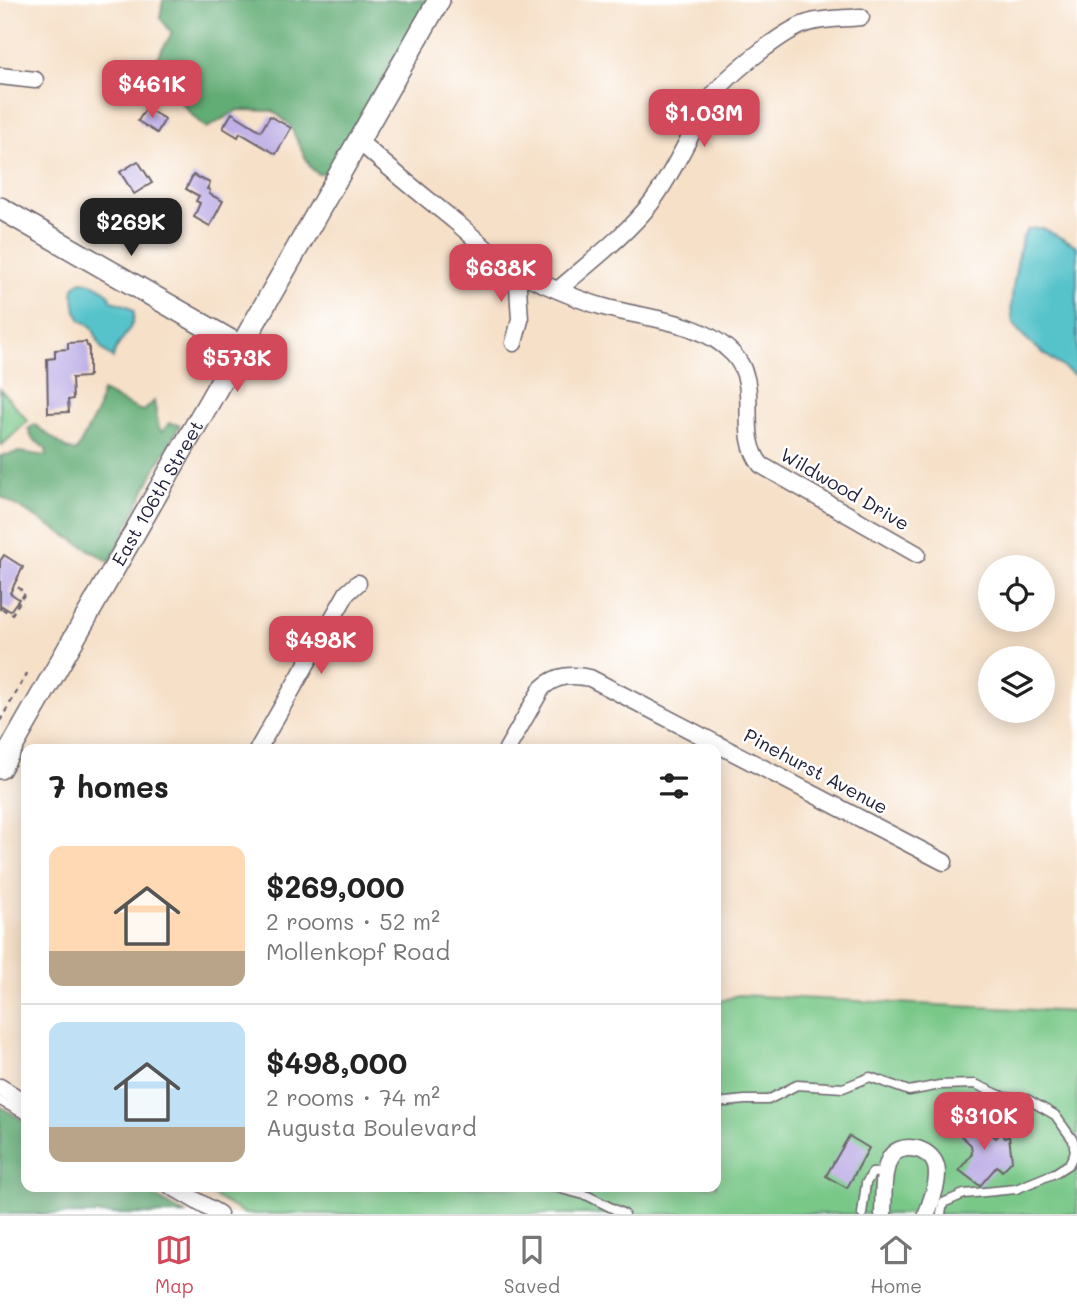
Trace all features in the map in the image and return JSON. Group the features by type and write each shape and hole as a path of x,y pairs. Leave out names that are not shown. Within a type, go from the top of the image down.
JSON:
{"street":[{"name":"East 106th Street","path":"0,768 439,0"},
{"path":"558,290 637,220 662,186 712,97 736,73 800,25 824,20 861,18"},
{"path":"0,76 34,80"},
{"name":"Wildwood Drive","path":"359,141 517,271 607,308 671,321 726,347 746,374 751,443 761,464 917,554"},
{"path":"0,208 240,346"},
{"path":"514,343 520,320 517,271"},
{"path":"261,744 347,593 358,583"},
{"name":"Pinehurst Avenue","path":"510,744 542,688 556,677 569,675 590,678 717,744"},
{"name":"Pinehurst Avenue","path":"721,746 944,862"},
{"path":"0,1087 21,1099"},
{"path":"883,1214 886,1172 890,1158 899,1150 920,1149 935,1162 937,1177 927,1214"},
{"path":"181,1192 219,1214"}],"lane":[{"path":"721,1102 768,1100 797,1085 843,1088 870,1077 909,1091 926,1090 940,1085 975,1084 1003,1097 1027,1098 1055,1115 1073,1140 1074,1152 1069,1164 1058,1171 1016,1189 964,1194 943,1203 941,1214"},
{"path":"0,1101 21,1112"},
{"path":"1058,1171 1069,1169 1077,1163"},
{"path":"862,1214 866,1183 872,1173 886,1172"},
{"path":"572,1192 588,1196 624,1214"}],"path":[{"path":"2,609 12,614 25,593 15,585"},
{"path":"0,721 29,670"}],"green space":[{"path":"163,0 428,0 330,173 318,174 311,168 290,125 273,111 238,110 207,128 154,79 149,71 172,33 160,18"},
{"path":"0,389 28,421 2,445 0,443"},
{"path":"102,391 144,411 154,401 162,432 169,423 180,425 155,469 110,562 0,496 0,456 19,452 47,456 46,449 32,438 28,429 35,425 66,448 76,452 97,412"},
{"path":"738,995 1077,1012 1077,1214 245,1214 207,1192 721,1192 721,1001"},
{"path":"0,1106 21,1119 21,1192 147,1192 185,1214 0,1214"}],"water":[{"path":"1042,228 1077,246 1077,377 1026,338 1014,324 1012,316 1012,295 1022,238 1028,229"},
{"path":"82,281 100,287 112,301 128,306 134,312 131,325 113,358 102,349 92,327 81,320 76,311 73,291"}],"building":[{"path":"146,108 165,119 157,133 138,121"},
{"path":"232,113 261,131 270,116 291,128 276,154 240,133 238,137 223,128"},
{"path":"138,161 152,183 134,194 120,172"},
{"path":"193,175 210,183 207,189 210,190 209,194 223,201 210,226 194,217 200,203 196,201 199,196 186,189"},
{"path":"86,342 89,346 89,375 72,378 73,399 68,400 69,412 48,413 47,359 55,358 55,350 68,349 68,343"},
{"path":"4,555 23,567 10,593 19,599 10,611 2,606 0,610 0,561"},
{"path":"969,1117 996,1138 1001,1133 1005,1138 1009,1136 1012,1161 1002,1171 997,1166 980,1186 959,1170 972,1154 971,1145 957,1132"},
{"path":"849,1136 869,1148 847,1188 826,1176"}]}
